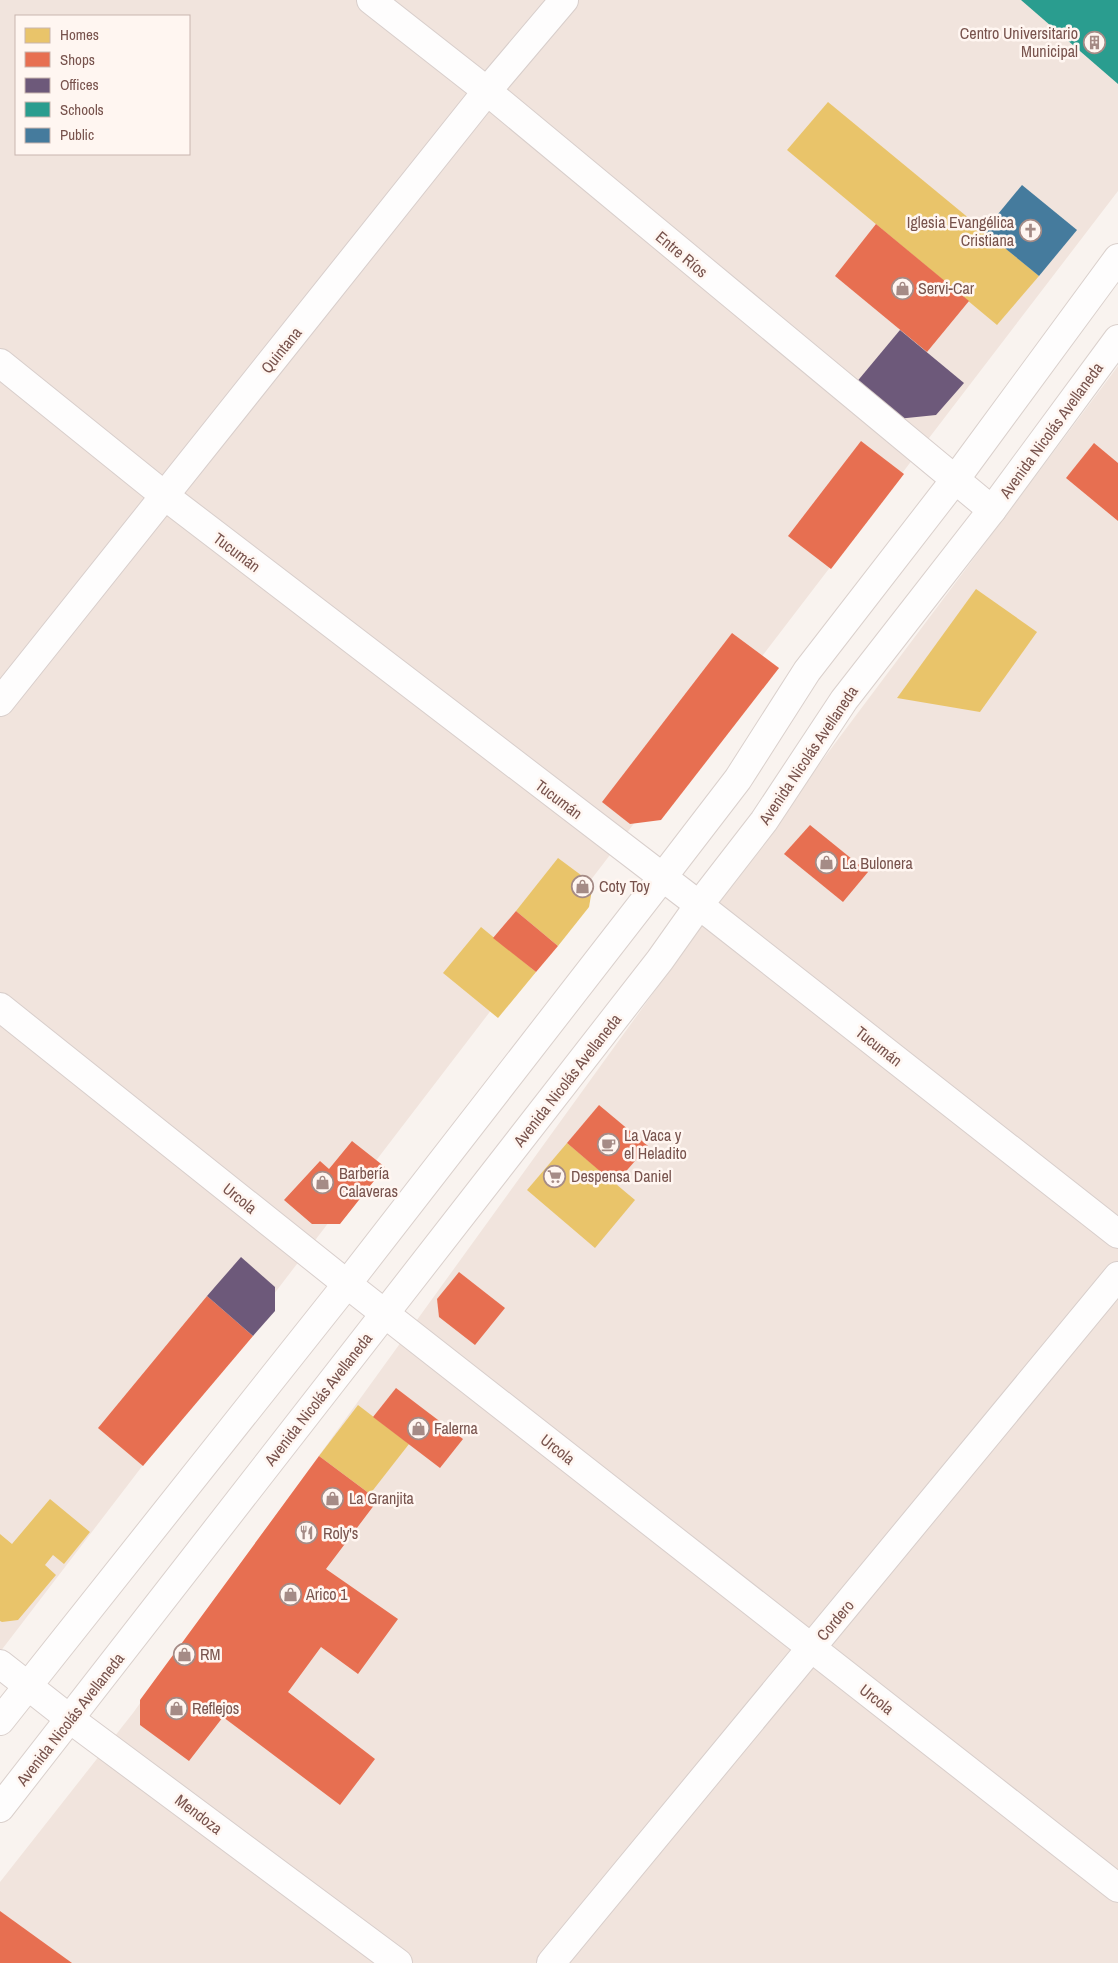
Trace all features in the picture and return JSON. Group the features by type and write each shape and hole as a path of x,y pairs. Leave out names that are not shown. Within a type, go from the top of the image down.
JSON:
{"street":[{"name":"Entre Ríos","path":"371,0 487,91 954,481 992,510"},
{"name":"Quintana","path":"0,702 487,91 564,0"},
{"path":"0,1721 347,1284 738,779 807,671 954,481 1118,258"},
{"name":"Avenida Nicolás Avellaneda","path":"0,1808 660,960 699,905 764,821 844,700 992,510 1118,339"},
{"name":"Tucumán","path":"0,363 165,496 699,905 1118,1234"},
{"name":"Urcola","path":"0,1007 347,1284 1118,1888"},
{"name":"Cordero","path":"551,1963 1118,1276"},
{"name":"Mendoza","path":"0,1664 70,1719 398,1963"}],"shaded area":[{"path":"0,0 1118,0 1118,191 0,1652"},
{"path":"1118,366 1118,1963 0,1963 0,1882 133,1713 797,794"}],"building: Homes":[{"path":"828,102 1039,276 997,325 787,150"},
{"path":"976,589 1037,632 980,712 897,698"},
{"path":"558,858 593,884 589,907 558,946 516,911"},
{"path":"481,927 536,972 498,1018 443,973"},
{"path":"567,1143 635,1200 595,1248 527,1190"},
{"path":"358,1405 409,1444 370,1494 319,1456"},
{"path":"50,1499 90,1532 64,1564 53,1555 45,1565 56,1575 18,1620 2,1622 0,1621 0,1534 12,1544"}],"building: Shops":[{"name":"Servi-Car","path":"876,224 969,301 927,352 835,276"},
{"path":"861,441 904,474 831,569 788,536"},
{"path":"1094,443 1118,463 1118,521 1066,478"},
{"path":"732,633 779,668 661,820 630,824 602,802"},
{"name":"La Bulonera","path":"810,825 868,872 843,902 784,854"},
{"path":"516,911 558,946 536,972 493,938"},
{"name":"La Vaca y el Heladito","path":"599,1105 648,1146 615,1184 567,1143"},
{"name":"Barbería Calaveras","path":"352,1141 385,1167 340,1224 312,1224 284,1200 320,1161 329,1169"},
{"path":"459,1272 505,1308 475,1345 439,1317 437,1299"},
{"path":"207,1296 253,1336 143,1466 98,1428"},
{"name":"Falerna","path":"396,1388 463,1439 440,1468 373,1417"},
{"path":"319,1456 378,1500 326,1569 398,1619 358,1674 321,1647 288,1692 375,1759 340,1805 223,1717 189,1761 140,1725 140,1700"},
{"path":"0,1911 72,1963 0,1963"}],"building: Offices":[{"path":"900,330 964,383 936,415 897,419 855,384"},
{"path":"241,1257 275,1287 275,1311 253,1336 207,1296"}],"building: Schools":[{"name":"Centro Universitario Municipal","path":"1021,0 1118,0 1118,84"}],"building: Public":[{"name":"Iglesia Evangélica Cristiana","path":"1022,185 1077,230 1039,276 984,231"}],"place":[{"name":"Centro Universitario Municipal","path":"1094,42"},
{"name":"Iglesia Evangélica Cristiana","path":"1030,231"},
{"name":"Servi-Car","path":"902,288"},
{"name":"La Bulonera","path":"826,863"},
{"name":"Coty Toy","path":"583,886"},
{"name":"La Vaca y el Heladito","path":"608,1144"},
{"name":"Despensa Daniel","path":"555,1176"},
{"name":"Barbería Calaveras","path":"323,1182"},
{"name":"Falerna","path":"418,1428"},
{"name":"La Granjita","path":"333,1498"},
{"name":"Roly's","path":"307,1533"},
{"name":"Arico 1","path":"290,1594"},
{"name":"RM","path":"184,1654"},
{"name":"Reflejos","path":"176,1708"}]}
